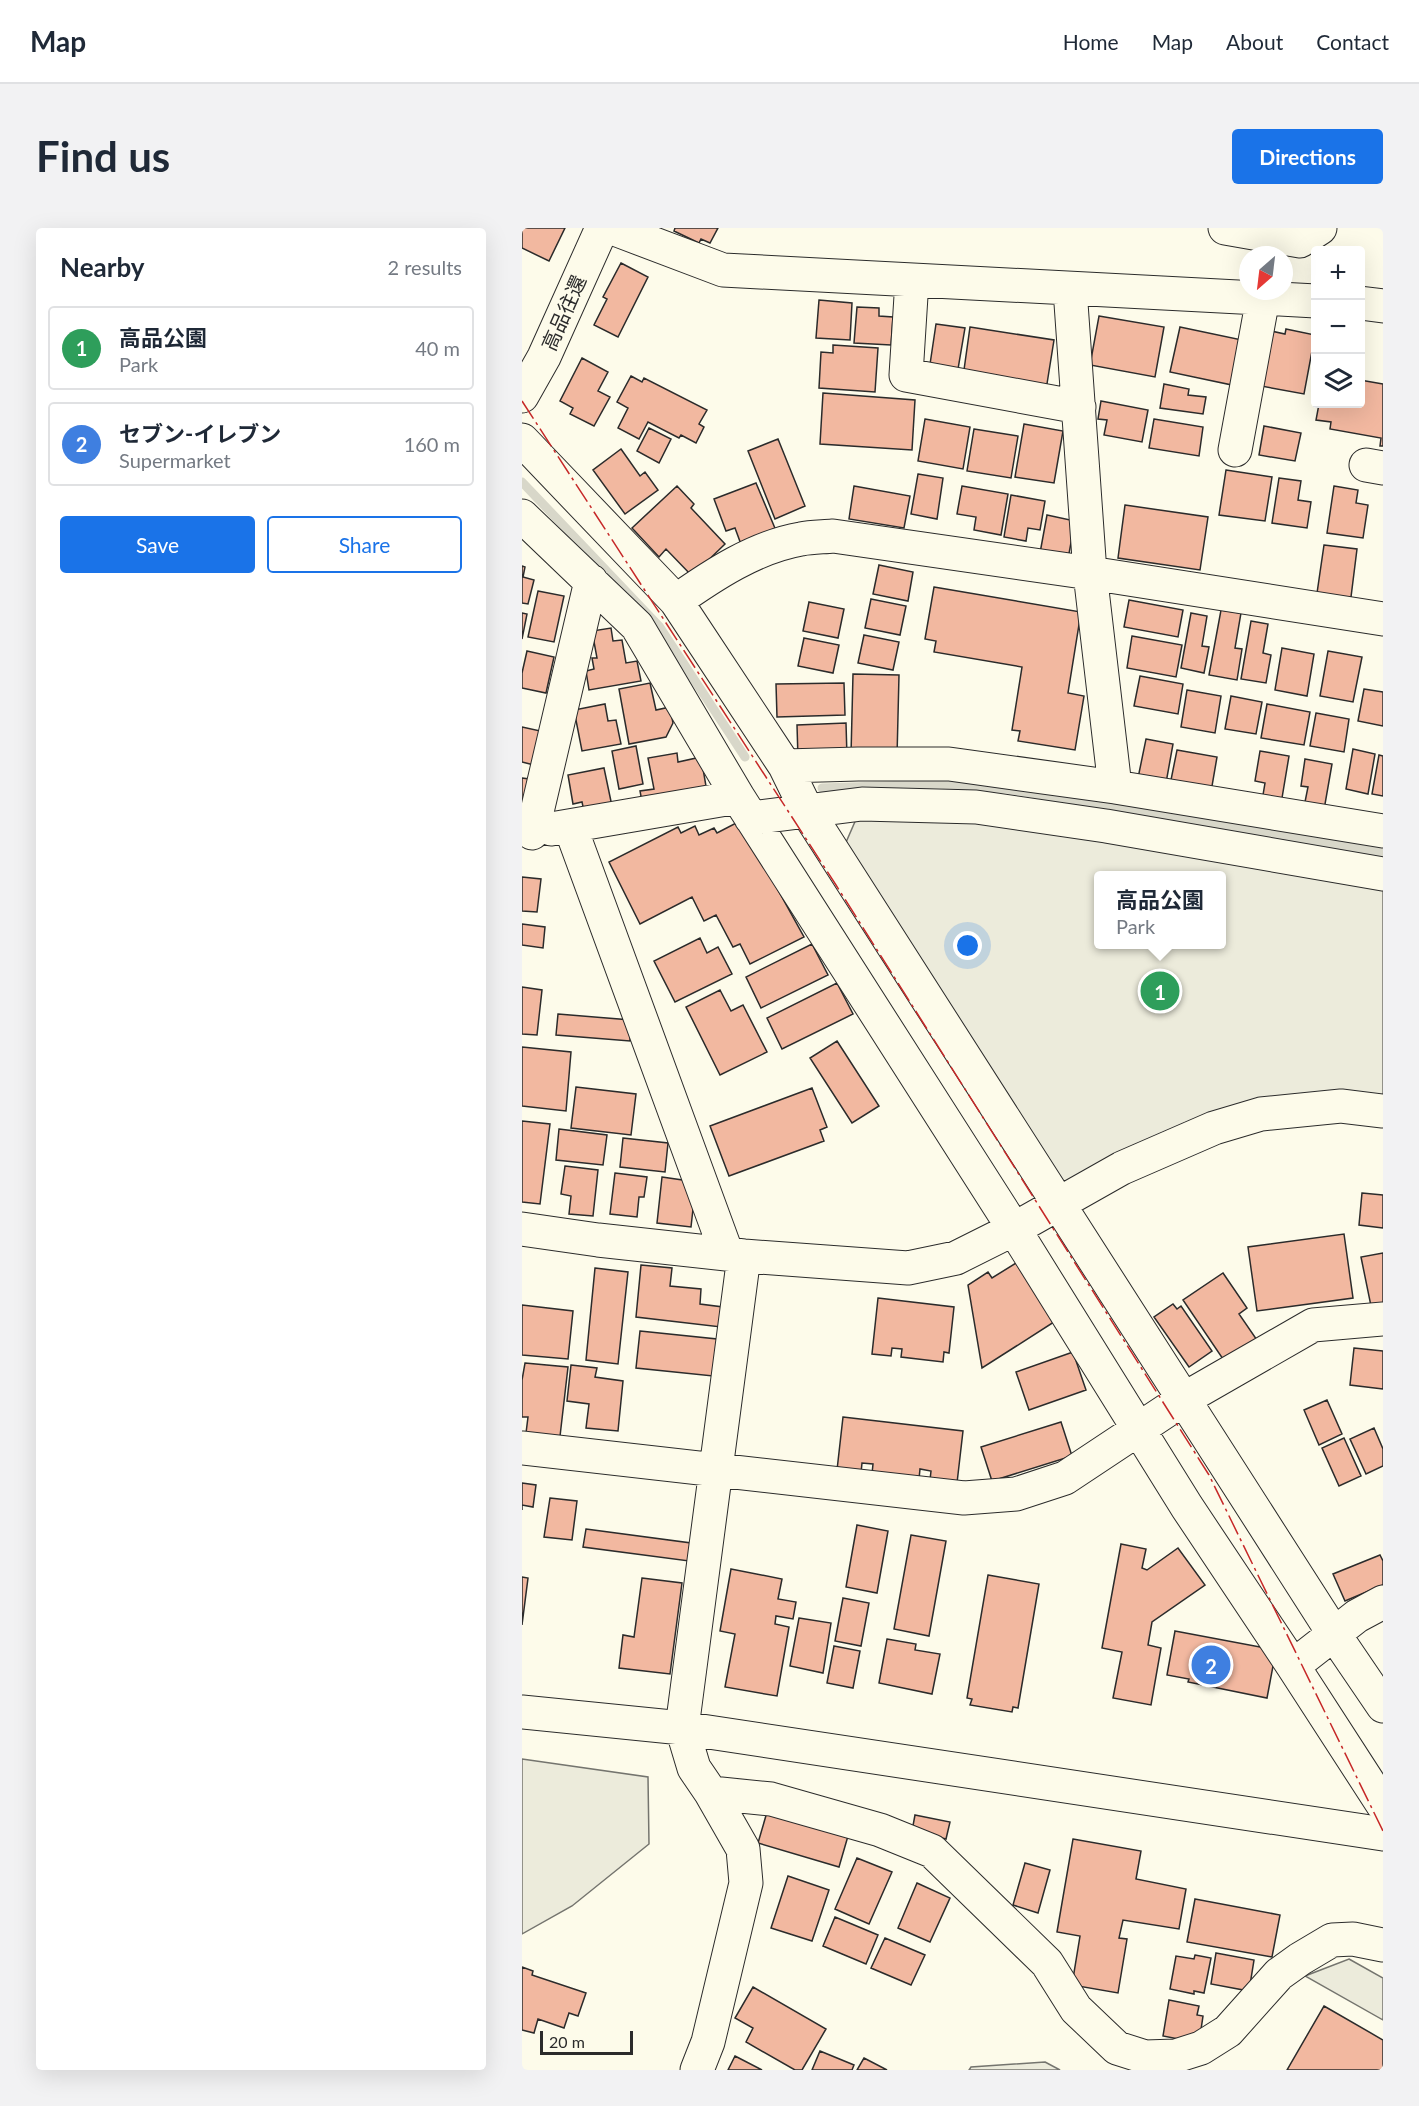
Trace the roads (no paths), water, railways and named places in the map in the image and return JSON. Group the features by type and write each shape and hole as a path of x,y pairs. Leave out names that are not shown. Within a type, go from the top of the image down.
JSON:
{"street":[{"name":"高品往還","path":"522,396 544,357 602,228"},
{"path":"612,228 723,270 1239,297"},
{"path":"1225,228 1300,241 1320,228"},
{"path":"912,280 906,375 1078,406"},
{"path":"1071,289 1090,573 1115,787"},
{"path":"1235,450 1263,300"},
{"path":"1293,300 1311,301"},
{"path":"1365,304 1383,306"},
{"path":"522,440 676,601 785,766 807,811 1058,1204 1334,1634 1383,1706"},
{"path":"522,516 637,626 745,808 1014,1229 1138,1430 1383,1805"},
{"path":"676,601 714,574 765,550 799,539 833,536 1383,619"},
{"path":"591,581 527,833 570,826 745,808 807,811 862,804 976,807 1106,826 1383,874"},
{"path":"785,766 949,764 1115,787 1383,831"},
{"path":"570,826 736,1255 716,1471 682,1728 694,1768 743,1849 746,1883 708,2042 697,2070"},
{"path":"522,1229 736,1255 908,1268 956,1258 1014,1229 1122,1168 1214,1128 1261,1114 1341,1106 1383,1111"},
{"path":"522,1448 964,1498 1016,1494 1065,1478 1184,1399 1313,1325 1383,1320"},
{"path":"1293,1666 1357,1616 1383,1602"},
{"path":"522,1712 682,1728 1383,1834"},
{"path":"711,1793 771,1799 880,1830 932,1851 1047,1963 1076,2009 1117,2048 1143,2063 1201,2048 1228,2031 1279,1974 1332,1940 1353,1939 1383,1945"}],"waterway":[{"path":"522,482 659,626 745,757"},
{"path":"822,788 937,784 1007,789 1383,853"}],"place":[{"name":"高品公園","path":"1160,991"},
{"name":"セブン-イレブン","path":"1211,1665"}]}
